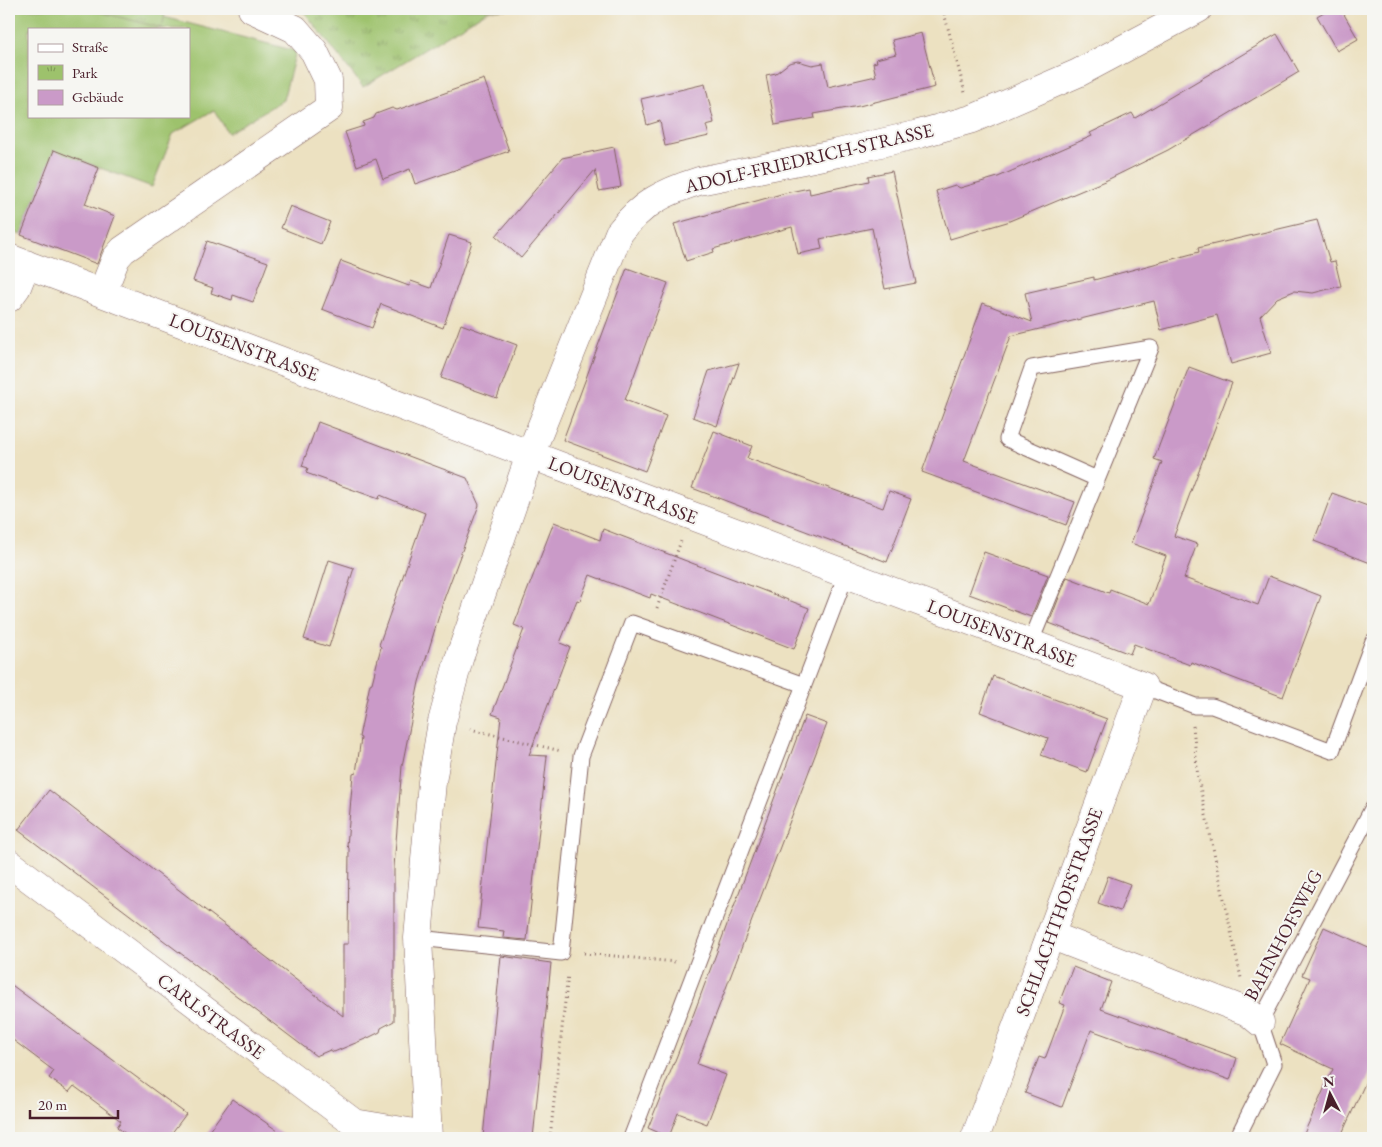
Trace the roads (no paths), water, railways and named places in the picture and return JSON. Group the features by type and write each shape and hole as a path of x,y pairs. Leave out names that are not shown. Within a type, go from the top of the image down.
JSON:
{"street":[{"path":"102,293 116,258 123,250 329,108 328,80 314,51 294,29 252,9"},
{"name":"ADOLF-FRIEDRICH-STRASSE","path":"428,1136 418,938 429,809 442,722 459,659 530,455 608,256 619,233 634,213 675,189 699,181 847,151 972,119 1078,73 1198,9"},
{"path":"9,298 17,287 17,261"},
{"name":"LOUISENSTRASSE","path":"17,261 1143,686"},
{"name":"SCHLACHTHOFSTRASSE","path":"975,1138 1143,686"},
{"name":"CARLSTRASSE","path":"9,863 354,1123 428,1136"},
{"path":"1050,935 1254,1017"}],"lane":[{"path":"1030,644 1101,470 1150,348 1032,368 1008,439 1097,479"},
{"path":"632,1138 846,574"},
{"path":"418,938 566,952 581,756 632,623 804,685"},
{"path":"1143,686 1195,706 1212,706 1332,751 1373,641"},
{"name":"BAHNHOFSWEG","path":"1237,1138 1274,1064 1254,1017 1373,807"}]}
